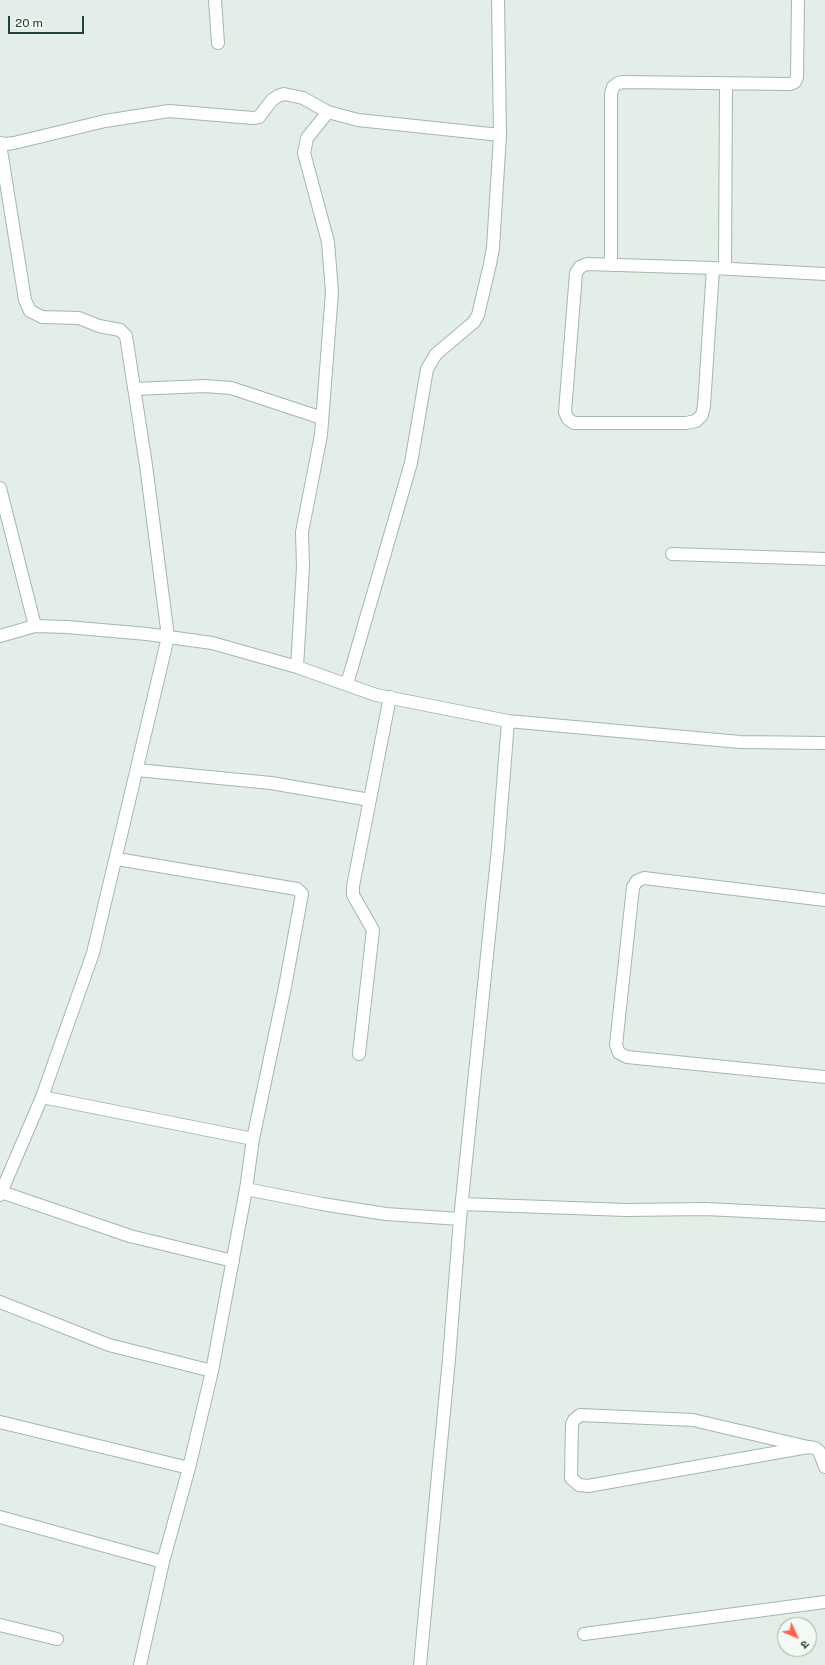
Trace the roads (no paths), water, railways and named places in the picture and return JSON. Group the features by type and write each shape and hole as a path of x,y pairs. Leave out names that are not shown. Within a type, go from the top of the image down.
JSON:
{"street":[{"path":"215,0 218,43"},
{"path":"347,684 411,463 427,369 436,354 474,322 478,315 493,248 500,136 498,0"},
{"path":"611,265 611,94 613,87 618,83 623,82 791,84 795,82 797,77 798,0"},
{"path":"726,83 719,268 702,415 696,421 686,423 574,423 568,419 565,412 576,273 583,265 719,268 825,274"},
{"path":"233,1261 130,1236 1,1189 42,1097 93,953 117,859 168,637 127,338 123,332 99,326 79,318 42,317 30,311 25,300 0,144 14,143 105,121 169,111 253,118 259,117 272,100 284,94 304,98 328,112 358,120 500,136"},
{"path":"298,667 303,567 302,532 321,436 332,292 328,242 304,153 307,138 328,112"},
{"path":"135,389 205,386 231,388 322,418"},
{"path":"0,488 35,626"},
{"path":"672,554 825,559"},
{"path":"0,636 35,626 67,627 168,637 212,643 298,667 376,694 508,720 740,742 825,743"},
{"path":"358,1054 373,930 353,895 353,886 390,697"},
{"path":"420,1665 448,1367 460,1219 498,848 508,720"},
{"path":"137,770 271,783 370,800"},
{"path":"117,859 297,889 301,892 302,897 253,1139 246,1189 212,1371 189,1468 163,1562 140,1665"},
{"path":"825,900 644,878 636,881 633,887 616,1045 619,1053 627,1057 825,1077"},
{"path":"42,1097 253,1139"},
{"path":"246,1189 322,1204 386,1214 460,1219"},
{"path":"462,1204 626,1210 706,1209 825,1215"},
{"path":"0,1302 109,1345 212,1371"},
{"path":"816,1447 588,1486 579,1486 572,1478 572,1424 580,1415 693,1420 816,1447 822,1456 825,1467"},
{"path":"0,1422 189,1468"},
{"path":"0,1517 163,1562"},
{"path":"584,1634 825,1602"},
{"path":"0,1625 57,1639"}]}
